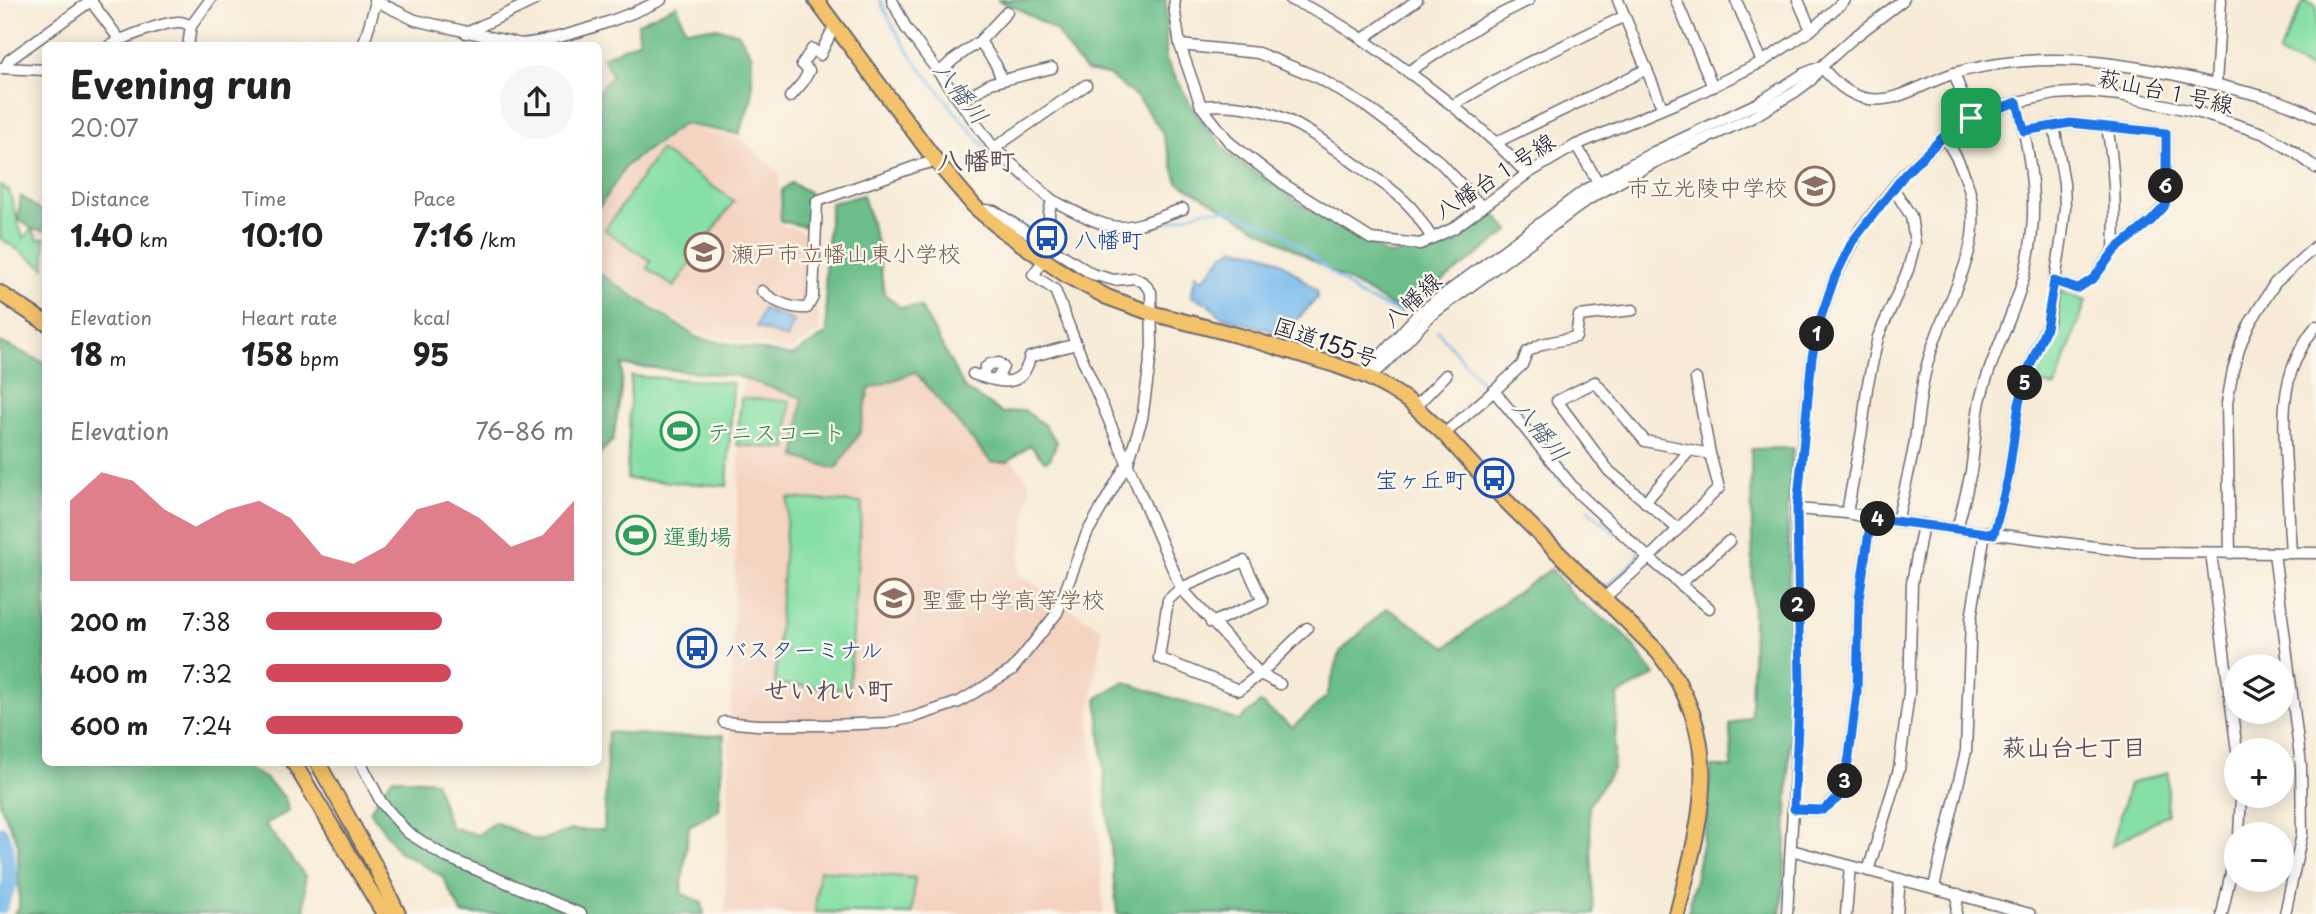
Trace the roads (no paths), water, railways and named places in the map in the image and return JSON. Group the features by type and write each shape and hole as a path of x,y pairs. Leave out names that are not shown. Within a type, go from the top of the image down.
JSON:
{"highway":[{"name":"国道155号","path":"816,0 936,162 982,213 1002,230 1066,275 1107,297 1151,313 1240,336 1368,377 1388,388 1415,407 1444,433 1500,495 1658,652 1692,709 1703,757 1702,804 1677,914"},
{"path":"0,293 42,320"},
{"path":"23,308 42,327"},
{"path":"296,766 384,914"},
{"path":"320,766 375,866 398,914"}],"street":[{"path":"3,68 9,60 91,0 120,40"},
{"path":"189,42 191,26 210,0"},
{"path":"536,42 620,18 662,0"},
{"path":"892,0 906,28 994,148 1051,205 1114,227 1140,223 1183,209"},
{"name":"八幡台１号線","path":"1175,0 1180,44 1201,106 1230,143 1285,186 1371,239 1420,244 1454,228 1527,174 1576,145 1713,87 1762,62 1811,30 1845,0"},
{"path":"1291,0 1314,9 1363,39 1453,105 1497,142 1527,174"},
{"path":"1314,9 1324,0"},
{"path":"1363,39 1417,0"},
{"path":"1408,72 1485,22 1529,0"},
{"path":"1618,0 1662,107"},
{"path":"1676,0 1713,87"},
{"path":"1737,0 1762,62"},
{"path":"1798,0 1811,30"},
{"name":"八幡線","path":"1368,377 1376,362 1418,314 1600,186 1654,152 1758,103 1805,73 1821,67 1903,0"},
{"path":"2216,84 2221,0"},
{"path":"364,42 375,1 415,20 511,42"},
{"path":"465,33 528,2"},
{"path":"940,72 980,41 1007,12"},
{"path":"1453,105 1523,65 1625,16"},
{"path":"117,42 169,24 181,22 191,26"},
{"path":"790,97 809,71 802,64 812,49 820,55 835,25"},
{"path":"980,41 996,65 1002,80"},
{"path":"1180,44 1258,53 1318,77 1367,107 1439,161 1482,207"},
{"path":"1821,67 1853,95 1889,99 1954,73 2004,63 2063,60 2127,67 2216,84 2274,99 2316,117"},
{"path":"3,68 42,70"},
{"path":"961,101 991,83 1052,68"},
{"path":"1497,142 1647,69"},
{"path":"1954,73 1971,118"},
{"path":"994,148 1086,85"},
{"name":"萩山台１号線","path":"1787,914 1800,684 1797,509 1812,357 1820,320 1834,279 1852,242 1893,188 1944,136 1971,118 2017,102 2054,94 2088,92 2120,95 2197,113 2255,131 2296,153 2316,169"},
{"path":"1957,529 1971,471 1981,398 1991,361 2015,306 2031,249 2033,181 2017,102"},
{"path":"1201,106 1239,106 1264,110 1291,120 1392,190 1413,211 1432,238"},
{"path":"2024,131 2070,123 2166,133 2166,202 2159,214 2115,250 2094,278 2077,289 2054,281"},
{"path":"1934,887 1966,751 1971,619 1989,533 2008,478 2019,404 2027,373 2046,328 2054,281 2065,208 2062,164 2054,125"},
{"path":"2107,127 2116,197 2115,250"},
{"path":"1897,521 1909,472 1925,374 1937,334 1965,268 1972,244 1970,190 1958,156 1944,136"},
{"path":"1576,145 1600,186"},
{"path":"762,291 772,300 807,308 813,297 817,201 917,166 936,162"},
{"path":"1847,513 1878,337 1908,270 1916,243 1911,216 1893,188"},
{"path":"1050,246 1051,205"},
{"path":"724,722 757,725 887,723 959,702 1012,670 1057,613 1087,533 1128,462 1142,419 1152,347 1151,292 1144,282 1135,278 1114,280 1092,274 994,212 986,210 982,213"},
{"path":"2230,553 2227,403 2233,370 2250,323 2275,283 2316,246"},
{"path":"1044,260 1034,275 1055,290 1181,588 1260,674 1280,684"},
{"path":"1444,433 1522,365 1527,352 1542,344 1576,337 1579,316 1633,310"},
{"path":"2291,553 2283,413 2286,389 2294,362 2316,326"},
{"path":"997,380 1003,367 999,363 990,364 978,375 997,380 1011,382 1027,371 1030,358 1076,344"},
{"path":"1415,407 1446,375"},
{"path":"1604,598 1649,558 1719,488 1696,379"},
{"path":"1678,529 1609,471 1558,401 1595,382 1645,441 1710,454"},
{"path":"1494,391 1577,492 1709,608"},
{"path":"1645,502 1690,450"},
{"path":"1797,509 1847,513 2135,552 2316,553"},
{"path":"1794,809 1823,810 1838,798 1846,778 1857,692 1859,599 1871,518"},
{"path":"1868,871 1899,769 1909,694 1912,583 1923,524"},
{"path":"1680,584 1729,541"},
{"path":"2211,553 2235,738"},
{"path":"2274,553 2303,796 2302,834 2285,914"},
{"path":"1212,623 1263,601 1244,561 1181,588 1168,600 1159,658 1239,690 1260,674 1307,628"},
{"path":"363,766 381,802 407,832 446,857 581,914"},
{"path":"1791,850 2031,914"},
{"path":"1846,914 1850,866"},
{"path":"1897,914 1900,879"},
{"path":"2222,914 2227,892"},
{"path":"1956,914 1958,894"}],"water":[{"path":"1236,248 1270,256 1317,291 1317,298 1284,334 1222,317 1207,303 1191,296 1196,274 1203,280 1224,254"},
{"path":"763,309 794,321 787,339 756,327"}],"waterway":[{"name":"八幡川","path":"880,0 908,50 966,125 1004,167 1047,205"},
{"name":"八幡川","path":"1052,209 1079,219"},
{"path":"1108,230 1115,233 1134,233 1205,210 1229,210 1281,231 1360,296 1402,313"},
{"name":"八幡川","path":"1437,330 1488,390"},
{"name":"八幡川","path":"1525,436 1564,485"},
{"name":"八幡川","path":"1588,510 1615,533"},
{"name":"八幡川","path":"1606,587 1639,557 1638,553"},
{"path":"0,833 6,846 10,882 0,906"}],"place":[{"name":"市立光陵中学校","path":"1815,186"},
{"name":"八幡町","path":"1047,238"},
{"name":"瀬戸市立幡山東小学校","path":"704,252"},
{"name":"テニスコート","path":"680,431"},
{"name":"宝ヶ丘町","path":"1494,478"},
{"name":"運動場","path":"636,535"},
{"name":"聖霊中学高等学校","path":"894,598"},
{"name":"バスターミナル","path":"697,648"}],"district":[{"name":"八幡町","path":"976,159"},
{"name":"せいれい町","path":"828,689"},
{"name":"萩山台七丁目","path":"2074,746"}]}
